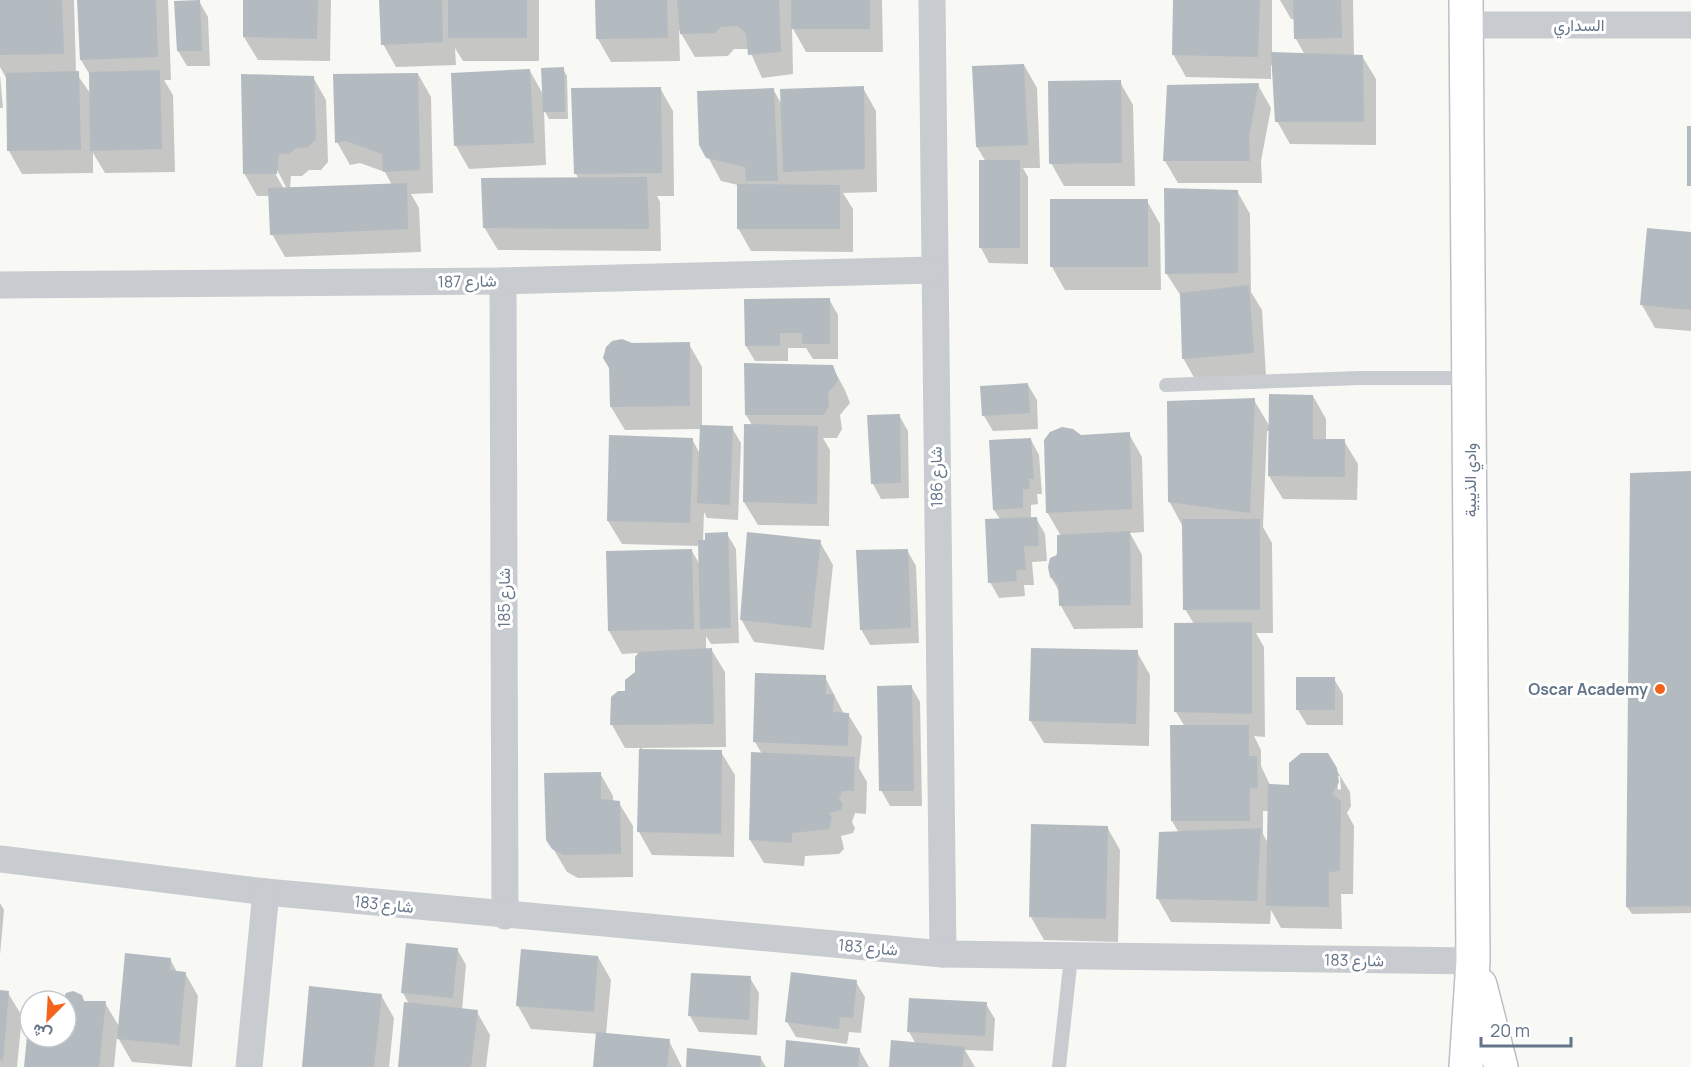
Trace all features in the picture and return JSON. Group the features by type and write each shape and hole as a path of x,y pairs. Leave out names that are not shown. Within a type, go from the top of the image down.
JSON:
{"street":[{"name":"شارع 186","path":"932,0 933,270 943,954"},
{"name":"السداري","path":"1466,12 1691,25"},
{"name":"وادي الذيبية","path":"1466,12 1473,961 1466,1067"},
{"name":"شارع 187","path":"0,285 503,281 933,270"},
{"name":"شارع 185","path":"503,281 505,916"},
{"name":"شارع 183","path":"0,859 266,892 505,916 943,954 1473,961"},
{"path":"249,1067 266,892"},
{"name":"وادي الذيبية","path":"1473,961 1501,1067"}],"lane":[{"path":"1166,385 1359,378 1469,378"},
{"path":"1059,1067 1071,957"}],"building":[{"path":"0,0 62,0 64,54 0,55"},
{"path":"77,0 156,0 158,57 80,60"},
{"path":"200,0 202,51 177,51 174,1"},
{"path":"243,0 318,0 317,39 243,37"},
{"path":"379,0 442,0 443,42 381,45"},
{"path":"448,0 527,0 527,38 448,38"},
{"path":"595,0 667,0 668,38 596,39"},
{"path":"677,0 779,0 781,52 748,55 746,33 737,26 721,27 715,33 680,34"},
{"path":"791,0 870,0 870,29 791,29"},
{"path":"1173,0 1260,0 1258,57 1172,55"},
{"path":"1293,0 1341,0 1342,38 1294,39"},
{"path":"1271,52 1363,55 1364,122 1275,122"},
{"path":"1024,64 1028,145 976,147 972,66"},
{"path":"564,67 565,112 543,112 541,68"},
{"path":"530,69 534,143 454,146 451,73"},
{"path":"160,70 162,149 90,151 89,72"},
{"path":"79,71 81,150 7,151 6,73"},
{"path":"418,73 420,170 383,172 382,154 346,141 335,143 333,74"},
{"path":"241,74 314,76 316,139 308,147 296,148 289,154 279,154 277,174 243,174"},
{"path":"1121,80 1122,163 1049,164 1048,81"},
{"path":"1259,83 1249,137 1250,161 1163,161 1167,85"},
{"path":"864,86 865,169 783,172 780,89"},
{"path":"661,87 662,173 574,174 571,88"},
{"path":"774,88 778,181 746,181 745,167 706,158 699,145 697,91"},
{"path":"1687,126 1691,126 1691,186 1687,186"},
{"path":"979,160 1020,160 1020,248 979,248"},
{"path":"647,177 649,229 483,228 481,178"},
{"path":"407,183 408,229 270,235 268,188"},
{"path":"737,184 840,185 840,229 737,229"},
{"path":"1164,188 1238,190 1238,273 1165,274"},
{"path":"1050,199 1148,199 1148,267 1050,267"},
{"path":"1647,228 1691,232 1691,310 1640,305"},
{"path":"1249,285 1254,353 1182,359 1180,293"},
{"path":"830,298 830,344 802,344 802,333 780,333 780,346 745,346 744,299"},
{"path":"622,339 632,343 690,342 690,406 610,407 609,368 603,358 606,347 612,341"},
{"path":"744,363 833,365 838,379 835,386 828,392 829,405 824,415 745,415"},
{"path":"1028,383 1030,413 982,416 980,386"},
{"path":"1269,394 1313,395 1313,439 1345,439 1345,477 1268,476"},
{"path":"1255,398 1250,513 1168,502 1167,401"},
{"path":"900,414 901,483 871,484 867,415"},
{"path":"744,424 818,426 817,504 743,502"},
{"path":"700,425 733,426 730,505 697,503"},
{"path":"1062,427 1073,429 1081,435 1130,432 1132,509 1046,513 1044,440 1050,432"},
{"path":"609,435 693,438 690,523 607,521"},
{"path":"1031,438 1034,479 1029,479 1030,489 1023,489 1023,508 993,510 989,440"},
{"name":"Oscar Academy","path":"1691,471 1691,906 1626,907 1630,473"},
{"path":"1037,517 1039,546 1024,546 1026,570 1016,570 1017,581 988,583 985,519"},
{"path":"1182,519 1260,519 1260,610 1183,610"},
{"path":"1130,531 1131,605 1059,606 1058,584 1050,577 1048,567 1050,558 1057,555 1057,535"},
{"path":"728,532 731,628 700,629 698,540 705,540 705,533"},
{"path":"747,532 821,540 811,628 740,620"},
{"path":"692,549 694,629 608,631 606,551"},
{"path":"908,549 911,628 860,630 856,550"},
{"path":"1252,622 1252,714 1174,712 1174,623"},
{"path":"712,648 714,724 610,725 611,697 618,691 625,691 625,680 635,672 635,657 639,652"},
{"path":"1031,648 1138,650 1136,724 1029,721"},
{"path":"755,673 826,675 826,694 834,694 833,712 849,713 848,746 753,742"},
{"path":"1296,677 1335,677 1335,710 1296,710"},
{"path":"912,685 914,791 879,791 877,686"},
{"path":"1170,725 1249,725 1249,756 1257,756 1258,788 1250,788 1250,821 1171,821"},
{"path":"639,749 722,750 721,834 637,832"},
{"path":"751,752 855,757 854,791 842,791 839,799 843,804 841,810 829,813 832,818 829,829 792,833 792,843 749,840"},
{"path":"1301,753 1328,753 1337,768 1339,782 1332,794 1341,801 1340,871 1329,872 1329,907 1266,906 1268,784 1289,785 1289,763"},
{"path":"601,772 601,799 620,801 621,854 564,855 552,849 546,840 544,773"},
{"path":"1031,824 1108,826 1106,919 1029,917"},
{"path":"1261,828 1257,901 1156,899 1159,832"},
{"path":"406,943 458,948 453,998 401,993"},
{"path":"521,949 598,956 594,1012 516,1006"},
{"path":"125,953 171,958 170,970 186,972 179,1045 117,1039"},
{"path":"791,972 857,980 853,1018 840,1017 839,1029 785,1022"},
{"path":"691,973 751,976 749,1020 688,1016"},
{"path":"309,986 382,994 374,1067 302,1067"},
{"path":"0,990 9,991 3,1061 0,1060"},
{"path":"78,993 82,995 84,1001 106,1001 99,1067 24,1067 26,1049 78,1049"},
{"path":"909,998 987,1002 985,1036 907,1032"},
{"path":"404,1002 478,1010 471,1067 398,1067"},
{"path":"596,1032 670,1039 667,1067 593,1067"},
{"path":"786,1040 860,1048 858,1067 784,1067"},
{"path":"891,1040 965,1047 962,1067 889,1067"},
{"path":"687,1048 761,1056 760,1067 686,1067"}],"place":[{"name":"Oscar Academy","path":"1660,689"}]}
